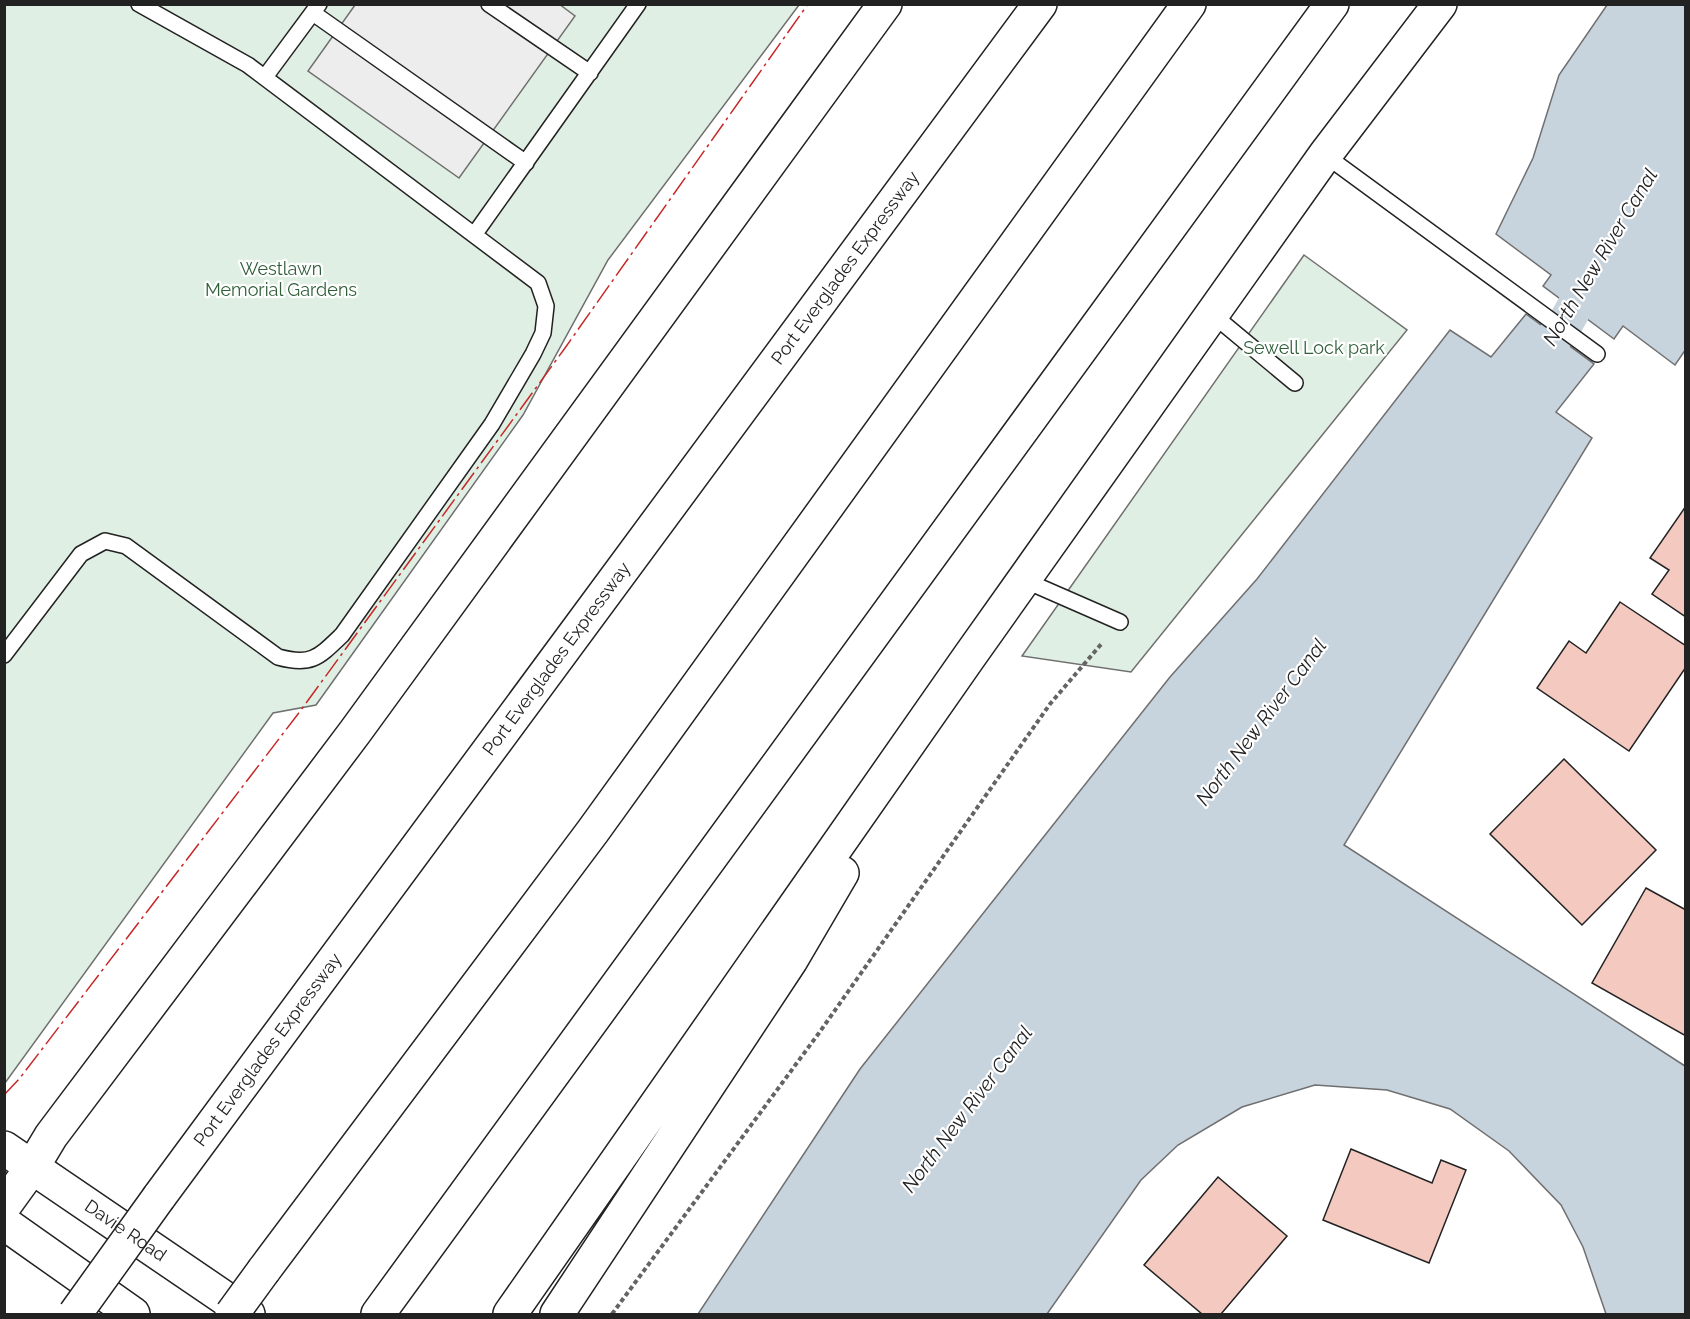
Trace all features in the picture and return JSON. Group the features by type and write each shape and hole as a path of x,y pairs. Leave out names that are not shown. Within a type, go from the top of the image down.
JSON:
{"main road":[{"path":"4,1206 57,1128 355,732 885,4"},
{"name":"Port Everglades Expressway","path":"75,1314 1040,4"},
{"path":"232,1314 593,831 1189,4"},
{"path":"378,1314 1332,4"},
{"path":"510,1314 969,657 1324,155 1440,4"},
{"path":"556,1314 791,960 969,657"},
{"name":"Davie Road","path":"4,1148 248,1314"},
{"path":"4,1223 133,1314"}],"lane":[{"path":"4,655 81,554 105,541 126,546 278,657 300,663 320,657 342,635 492,424 543,333 546,306 538,283 265,77 238,59 139,4"},
{"path":"489,4 590,73"},
{"path":"474,236 638,4"},
{"path":"265,77 316,9 526,163"},
{"path":"1324,155 1597,354"},
{"path":"1212,314 1295,383"},
{"path":"1024,580 1120,622"}],"path":[{"path":"612,1314 819,1033 1050,704 1120,622"}],"green space":[{"name":"Westlawn Memorial Gardens","path":"5,5 799,5 608,260 523,415 316,705 273,713 5,1083"},
{"name":"Sewell Lock park","path":"1304,255 1407,330 1131,672 1022,656"}],"shaded area":[{"path":"559,4 575,16 459,178 308,71 355,5"}],"water":[{"path":"1607,5 1685,5 1686,349 1675,365 1623,326 1614,339 1543,286 1551,275 1496,234 1533,158 1559,75"},
{"path":"1526,314 1594,364 1556,412 1592,438 1344,845 1685,1066 1685,1314 1606,1314 1583,1247 1561,1205 1509,1151 1450,1109 1387,1090 1315,1085 1242,1107 1178,1145 1141,1180 1047,1314 698,1314 860,1069 1170,677 1257,579 1450,330 1491,357"}],"building":[{"path":"1686,506 1686,617 1652,594 1669,570 1650,558"},
{"path":"1620,602 1686,646 1686,667 1629,751 1537,688 1569,641 1586,653"},
{"path":"1564,759 1656,850 1582,925 1490,834"},
{"path":"1646,888 1686,910 1686,1036 1592,983"},
{"path":"1351,1149 1432,1183 1441,1160 1466,1170 1429,1263 1323,1220"},
{"path":"1218,1177 1287,1236 1221,1314 1202,1314 1144,1265"}],"waterway":[{"name":"North New River Canal","path":"1525,375 1566,322 1598,266"}],"power":[{"path":"4,1095 20,1078 301,710 565,348 808,4"}]}
